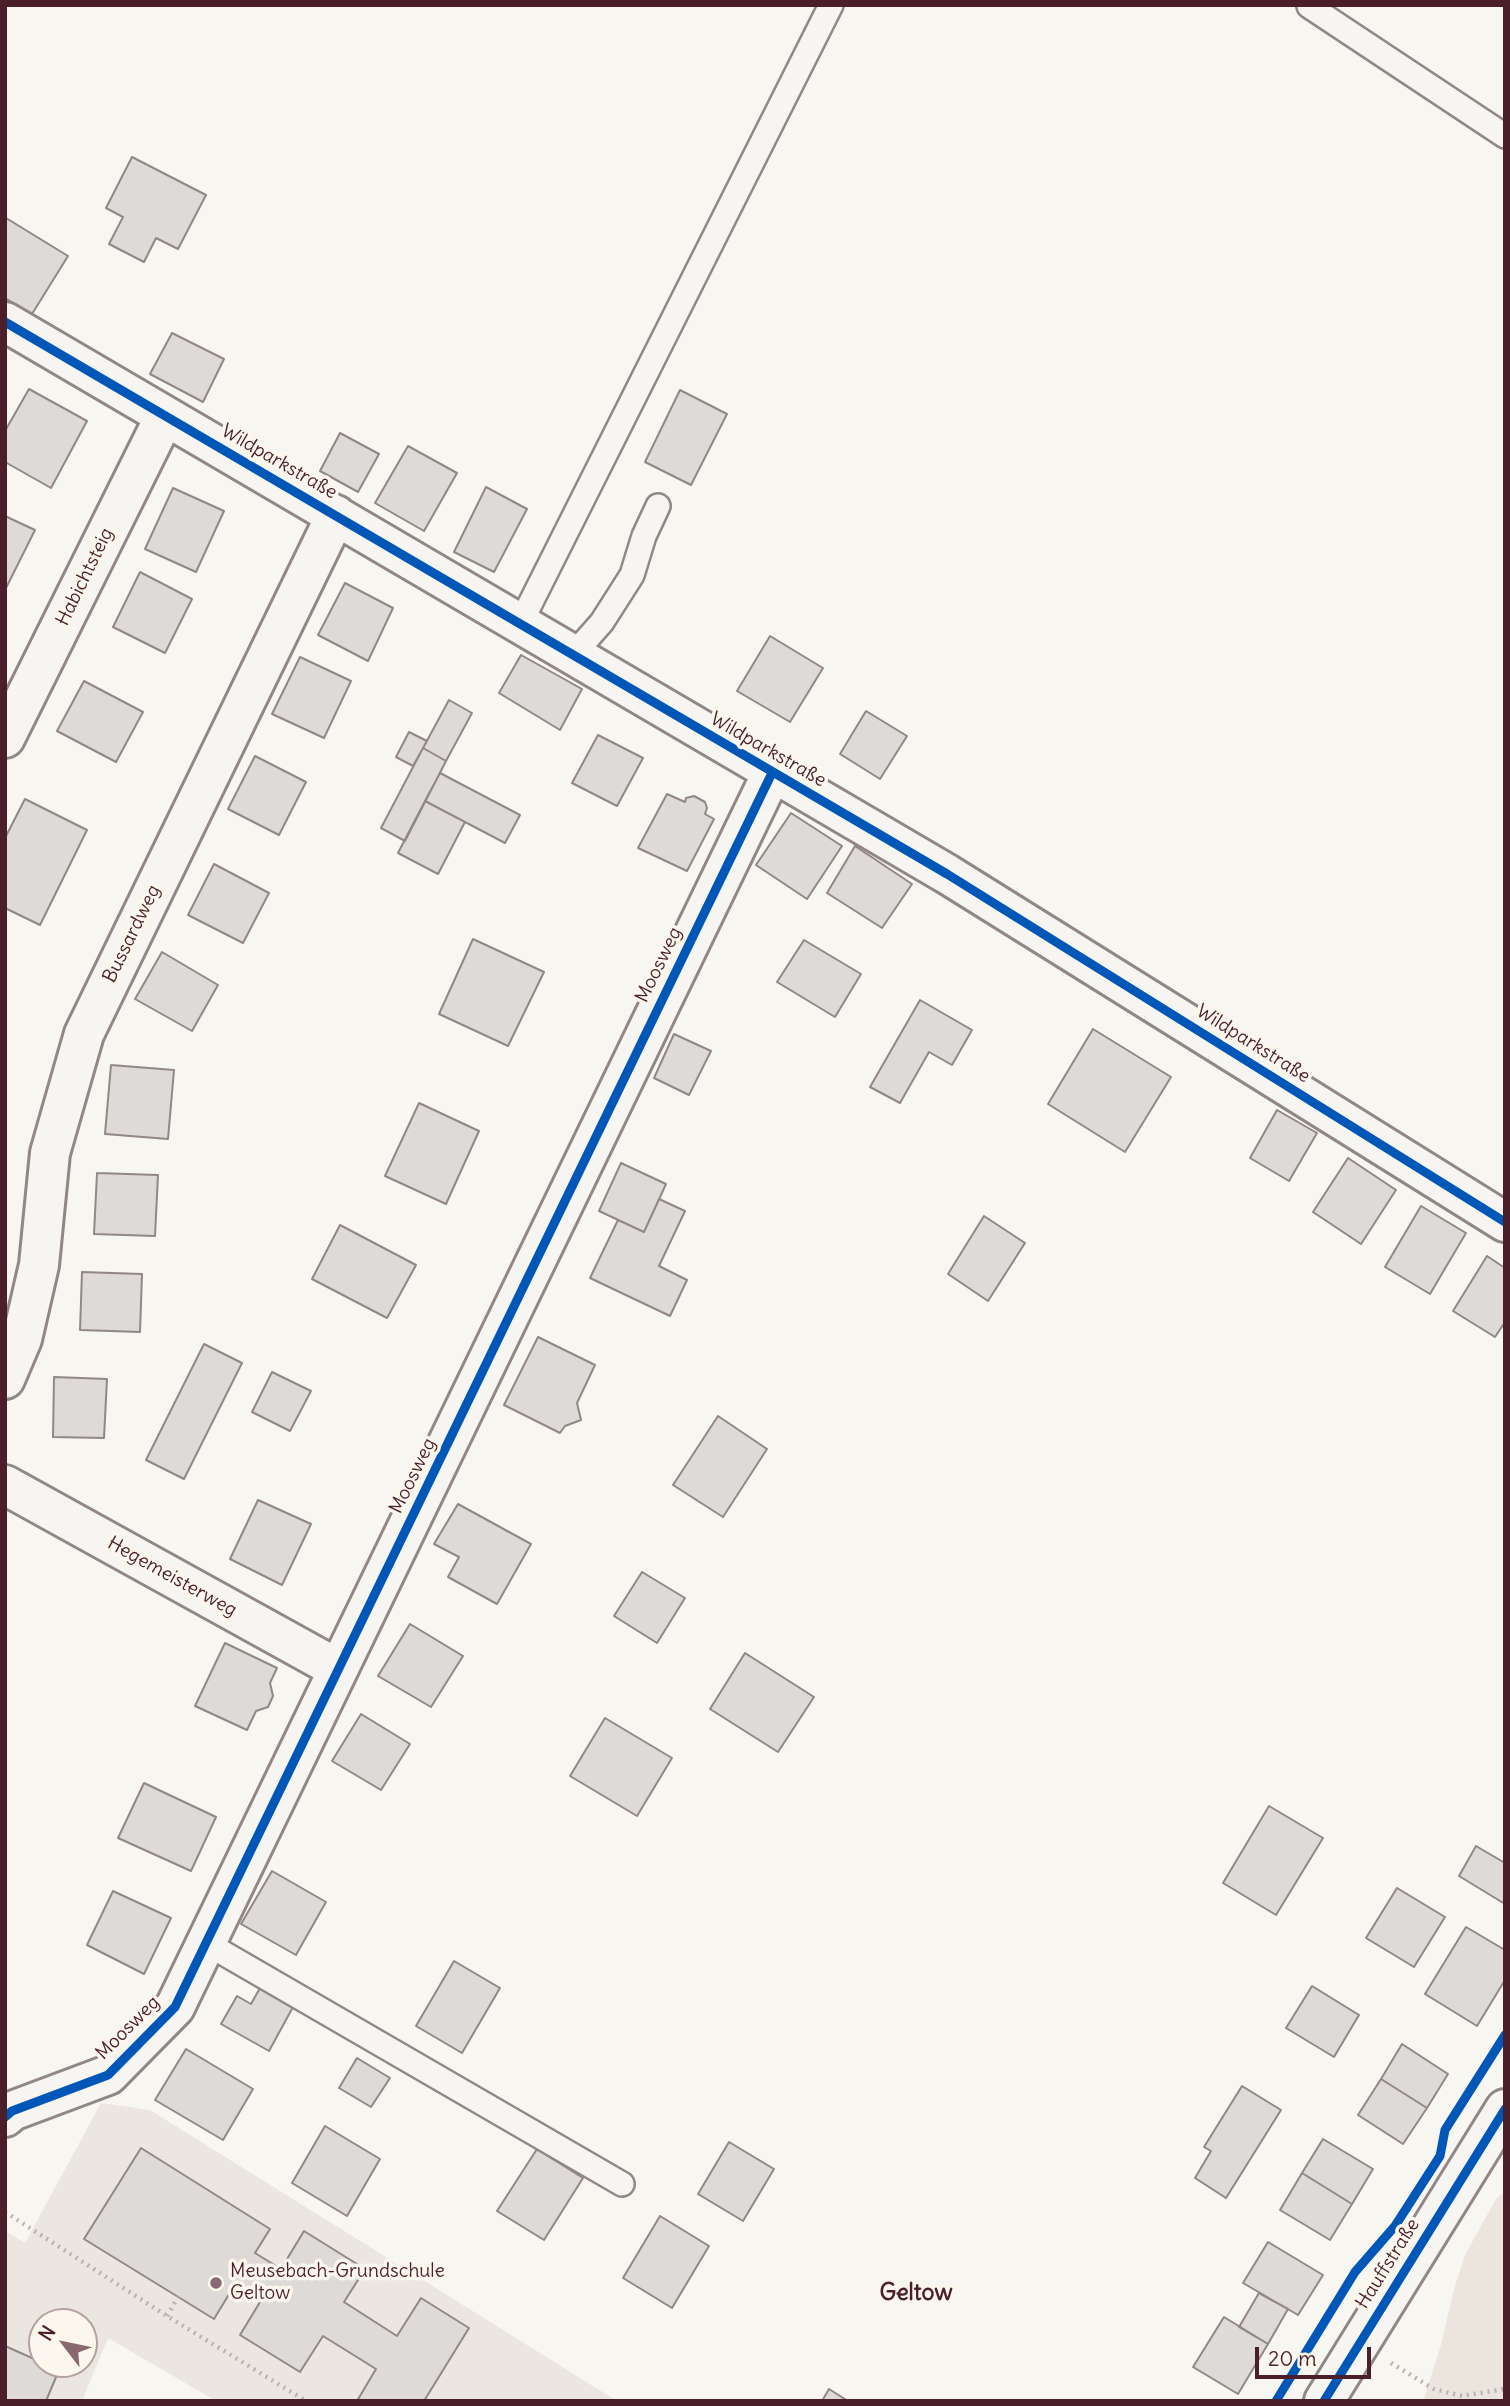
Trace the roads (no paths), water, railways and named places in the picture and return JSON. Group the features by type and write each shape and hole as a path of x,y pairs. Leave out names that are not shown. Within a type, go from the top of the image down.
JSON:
{"street":[{"name":"Wildparkstraße","path":"5,322 947,874 1505,1222"},
{"name":"Habichtsteig","path":"5,738 165,416"},
{"name":"Bussardweg","path":"5,1378 22,1339 39,1265 50,1153 83,1034 336,515"},
{"name":"Moosweg","path":"9,2114 108,2075 175,2007 772,773"},
{"name":"Hegemeisterweg","path":"5,1485 338,1669"},
{"name":"Hauffstraße","path":"1324,2401 1505,2109"}],"lane":[{"path":"520,624 831,5"},
{"path":"1309,6 1505,136"},
{"path":"573,655 602,622 632,575 644,536 658,506"},
{"path":"206,1942 622,2185"}],"place":[{"name":"Meusebach-Grundschule Geltow","path":"216,2283"}],"district":[{"name":"Geltow","path":"916,2293"}]}
